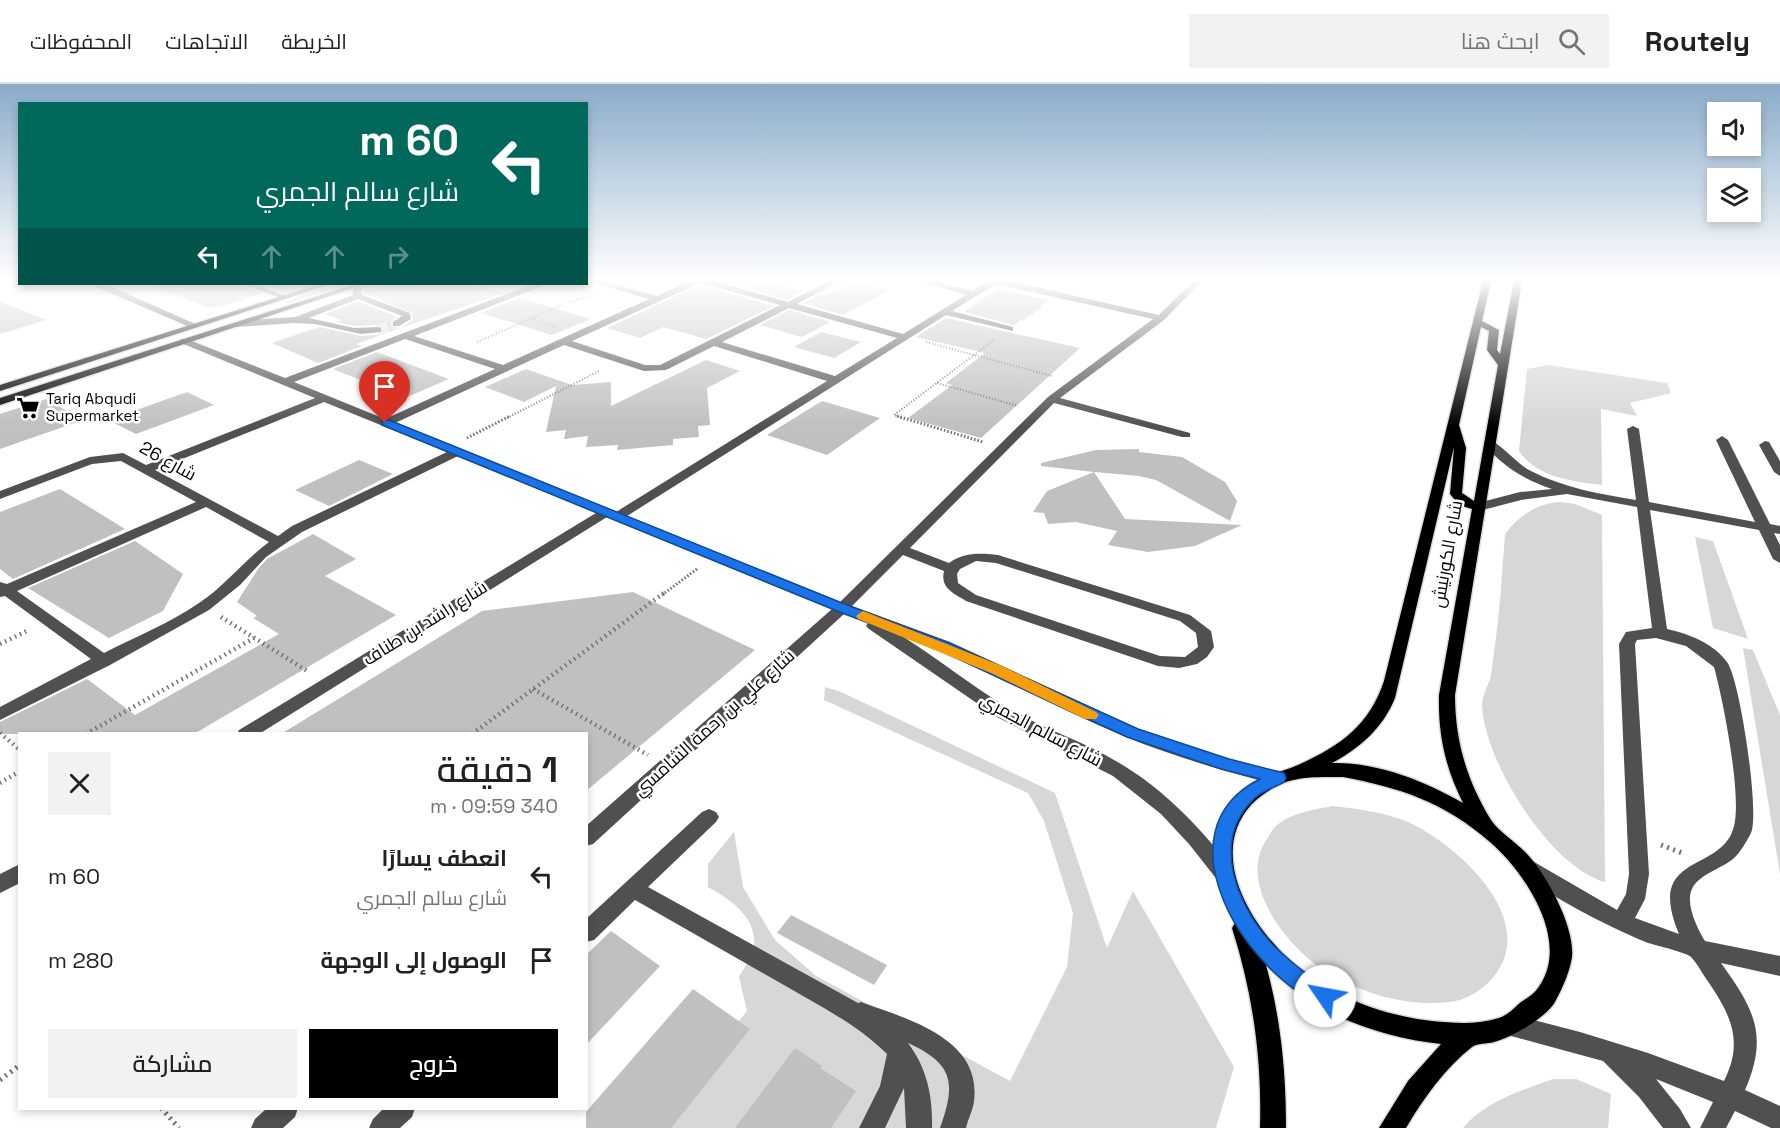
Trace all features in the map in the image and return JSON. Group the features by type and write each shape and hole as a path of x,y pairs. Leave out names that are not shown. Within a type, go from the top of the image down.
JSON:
{"main road":[{"path":"0,388 183,330"},
{"path":"0,402 219,330"},
{"name":"شارع الكورنيش","path":"1299,772 1335,755 1364,733 1382,708 1392,681 1475,330"},
{"path":"1493,330 1492,350 1503,364"},
{"name":"شارع الكورنيش","path":"1487,828 1464,790 1451,754 1445,723 1447,695 1509,330"},
{"path":"1453,426 1460,448 1456,494 1464,502 1479,507"},
{"path":"1237,911 1266,951 1308,986 1359,1015 1414,1032 1468,1035 1511,1025 1547,996 1561,955 1551,909 1524,864 1487,828 1441,799 1391,779 1343,770 1299,772 1278,778 1251,792 1232,813 1222,839 1222,871 1256,962 1268,1017 1274,1078 1273,1128"},
{"path":"1392,1128 1407,1102 1435,1065 1468,1035"}],"street":[{"path":"345,330 352,332 378,330"},
{"path":"352,332 358,330"},
{"path":"285,382 421,330"},
{"path":"385,423 591,330"},
{"path":"564,342 644,368 662,368 742,330"},
{"path":"879,330 905,337"},
{"name":"شارع راشد بن طناف","path":"248,732 916,330"},
{"name":"شارع علي بن رحمة الشامسي","path":"588,836 842,608 1052,399 1145,330"},
{"path":"405,336 504,369"},
{"name":"شارع سالم الجمري","path":"184,341 842,608 944,646 1133,733 1227,765 1278,778"},
{"path":"716,343 836,380"},
{"path":"146,469 324,398"},
{"path":"1052,399 1186,435"},
{"path":"1633,429 1660,633"},
{"path":"1722,440 1780,559"},
{"path":"1490,444 1500,456 1517,469 1541,481 1570,491 1780,530"},
{"path":"1765,445 1780,471"},
{"path":"0,714 204,607 278,541 452,450"},
{"name":"شارع 26","path":"0,495 102,458 123,457 278,541"},
{"path":"1479,507 1520,496 1570,491"},
{"path":"2,590 204,502"},
{"path":"901,550 951,569"},
{"path":"976,557 998,559 1185,618 1203,631 1206,647 1202,654 1184,662 1158,661 965,596 951,585 948,577 951,569 957,563 976,557"},
{"path":"2,590 104,661"},
{"name":"شارع سالم الجمري","path":"842,608 918,654 1005,714 1102,762 1136,783 1168,808 1197,837 1222,871"},
{"path":"1621,921 1632,908 1638,892 1627,644 1632,636 1643,633 1660,633 1696,644 1716,659 1725,674 1745,802 1744,827 1732,848 1710,865 1690,876 1680,894 1682,919 1696,948 1728,991 1740,1015 1747,1038 1745,1059 1713,1128"},
{"path":"588,931 708,817"},
{"path":"1524,864 1586,904 1621,921 1696,948 1780,966"},
{"path":"0,884 18,873"},
{"path":"633,889 841,1005 878,1032 899,1051 913,1076 921,1105 919,1128"},
{"path":"841,1005 921,1035 938,1044 951,1056 960,1073 963,1092 961,1111 952,1128"},
{"path":"1511,1025 1605,1049 1666,1069 1780,1119"},
{"path":"1605,1049 1635,1073 1662,1103 1678,1128"},
{"path":"872,1128 892,1089 899,1051"},
{"path":"264,1128 284,1110"},
{"path":"382,1128 401,1110"}],"path":[{"path":"454,352 505,330"},
{"path":"1003,448 894,415 1009,330"},
{"path":"905,337 1073,382"},
{"path":"452,450 620,360"},
{"path":"937,383 1039,412"},
{"path":"475,732 714,556"},
{"path":"204,607 327,683"},
{"path":"0,644 49,621"},
{"path":"90,732 254,638"},
{"path":"533,688 667,766"},
{"path":"0,733 18,748"},
{"path":"0,783 18,772"},
{"path":"1637,835 1710,865"},
{"path":"0,1080 18,1066"},
{"path":"163,1110 179,1128"}],"shaded area":[{"path":"1548,365 1667,383 1671,393 1630,403 1637,416 1601,409 1602,485 1568,480 1546,473 1527,460 1519,451 1527,369"},
{"path":"1561,502 1575,504 1602,515 1605,882 1584,872 1563,856 1542,834 1524,809 1507,782 1494,754 1482,705 1492,666 1505,534 1530,511 1544,505"},
{"path":"1695,537 1713,541 1748,639 1713,628"},
{"path":"1743,648 1753,650 1780,715 1780,874"},
{"path":"825,687 841,692 1055,793 1107,948 1133,891 1234,1067 1216,1128 650,1128 747,1011 739,977 753,951 754,936 747,918 741,911 708,887 708,864 734,832 743,887 775,940 816,976 1010,1081 1067,967 1073,913 1044,821 1028,793 824,700"},
{"path":"1333,806 1380,813 1408,822 1448,847 1486,885 1499,907 1507,930 1506,953 1495,975 1476,993 1457,1001 1434,1003 1385,997 1354,986 1325,971 1311,961 1282,931 1262,894 1258,875 1259,856 1277,825 1297,814"},
{"path":"1553,1079 1576,1079 1611,1094 1608,1128 1463,1128 1493,1104 1517,1092"}],"building":[{"path":"0,330 14,330 0,334"},
{"path":"311,330 332,330 361,336 383,334 383,330 395,330 356,344 362,346 318,363 272,343"},
{"path":"535,330 565,330 552,335"},
{"path":"613,330 657,330 640,338"},
{"path":"673,330 725,330 706,339"},
{"path":"777,330 816,330 802,337"},
{"path":"927,330 998,330 1080,348 981,438 908,418 952,385 946,383 985,353 916,337"},
{"path":"821,332 861,342 834,358 794,347"},
{"path":"377,352 449,379 405,398 333,369"},
{"path":"706,360 740,371 707,388 710,425 698,426 699,437 673,439 673,445 617,450 618,445 586,447 588,436 564,439 566,430 546,432 556,386 524,402 485,387 526,369 572,385 611,382 611,406"},
{"path":"187,392 214,405 136,434 108,420"},
{"path":"46,399 83,420 0,449 0,414"},
{"path":"822,401 880,418 827,455 767,435"},
{"path":"1139,449 1139,452 1182,457 1225,482 1237,501 1230,521 1156,480 1041,466 1041,463 1096,450"},
{"path":"359,460 393,474 329,506 295,490"},
{"path":"1094,472 1125,519 1242,525 1195,546 1148,552 1108,545 1117,531 1076,522 1048,524 1044,513 1033,512 1047,491"},
{"path":"60,489 125,529 13,579 0,569 0,512"},
{"path":"313,534 356,559 325,576 396,615 197,732 18,732 18,734 0,734 0,722 87,679 135,715 279,634 253,618 257,616 237,602 267,559"},
{"path":"135,541 183,574 163,611 109,638 28,588"},
{"path":"633,592 755,650 588,789 588,732 284,732 482,611"},
{"path":"791,915 887,965 874,985 777,933"},
{"path":"611,931 660,966 588,1043 588,953"},
{"path":"693,989 750,1029 671,1128 586,1128 588,1110"},
{"path":"795,1048 822,1066 820,1068 856,1091 831,1128 735,1128"}],"slow traffic":[{"path":"863,616 944,646 997,669 1091,715"}],"place":[{"name":"Tariq Abqudi Supermarket","path":"28,408"}],"route":[{"path":"385,423 842,608 944,646 1133,733 1227,765 1278,778 1251,792 1232,813 1222,839 1222,871 1237,911 1266,951 1308,986 1325,996"}]}
